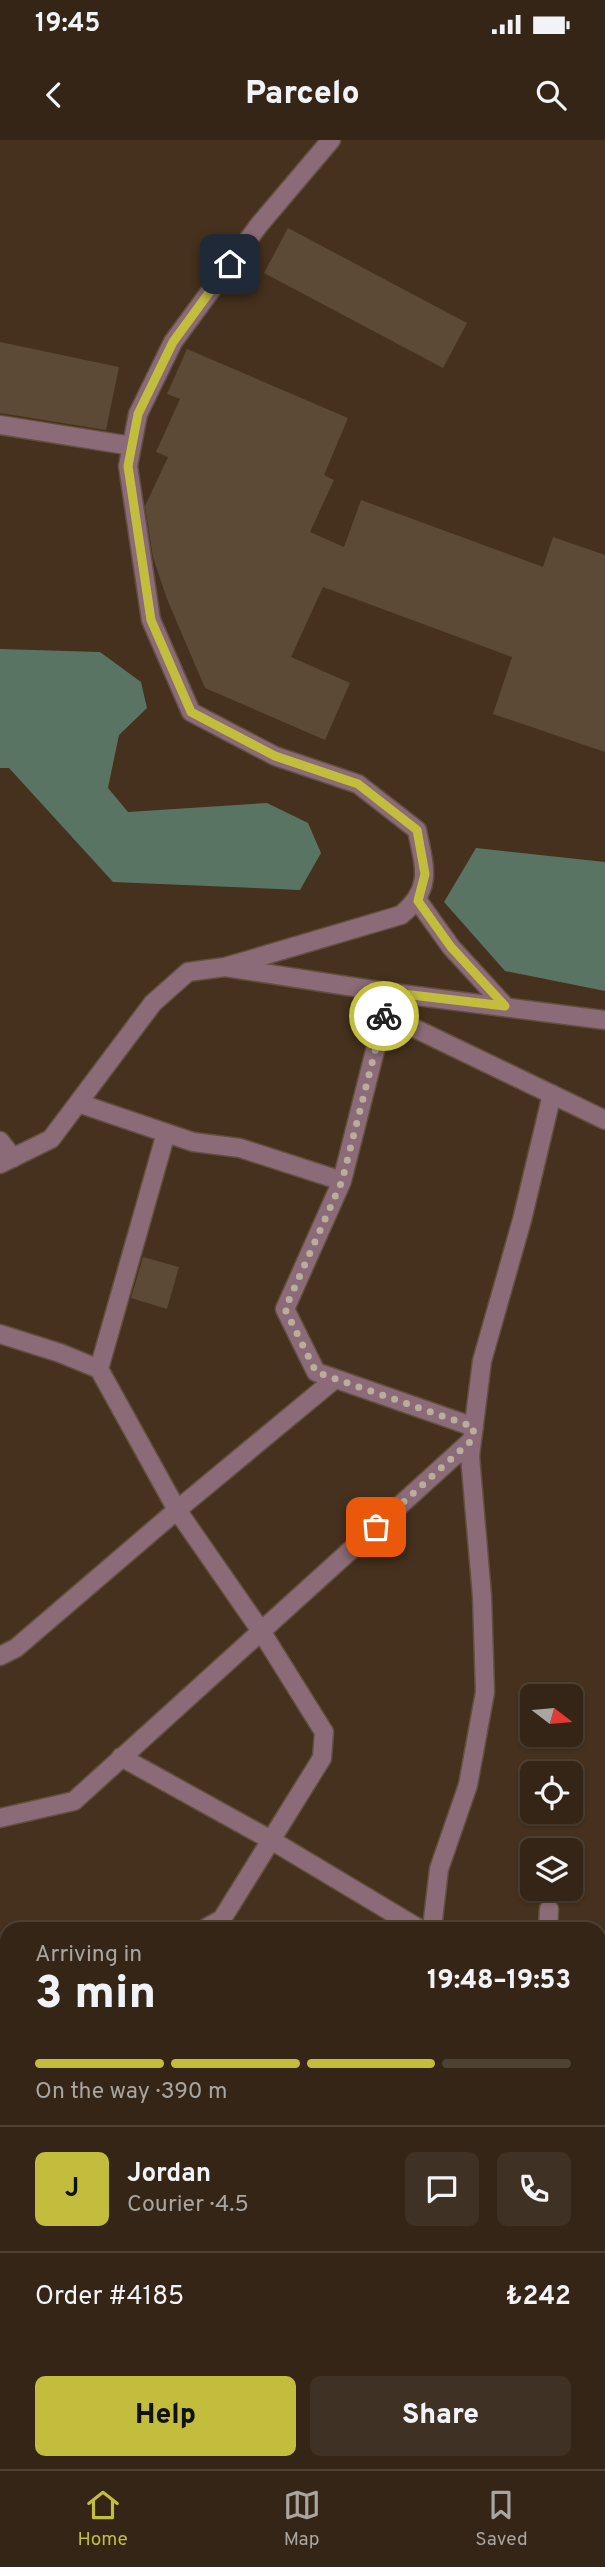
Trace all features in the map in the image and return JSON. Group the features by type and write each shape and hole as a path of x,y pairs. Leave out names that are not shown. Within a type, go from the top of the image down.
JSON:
{"street":[{"path":"0,1141 6,1161 51,1139 153,1003 188,972 225,967 401,915 418,901 425,874 417,830 358,784 275,756 191,712 151,620 128,466 138,414 173,342 259,225 331,140"},
{"path":"0,425 132,446"},
{"path":"418,901 451,947 505,1006"},
{"path":"225,967 386,992 605,1020"},
{"path":"386,992 385,1011 342,1181 285,1309 316,1372 473,1433"},
{"path":"385,1011 414,1028 605,1120"},
{"path":"433,1922 439,1869 468,1785 485,1692 482,1596 470,1456 482,1361 522,1220 552,1094"},
{"path":"78,1103 193,1143 240,1149 342,1181"},
{"path":"99,1369 166,1133"},
{"path":"0,1334 99,1369 177,1510 261,1631 324,1731 322,1758 222,1919 216,1922"},
{"path":"0,1656 16,1648 335,1379"},
{"path":"0,1818 74,1801 473,1433"},
{"path":"121,1757 271,1840 408,1922"},
{"path":"548,1922 549,1909"}],"green space":[{"path":"0,649 100,652 141,682 147,708 119,735 108,788 128,812 267,803 308,823 321,853 300,890 113,882 9,768 0,768"},
{"path":"476,848 605,862 605,991 505,971 444,902"}],"building":[{"path":"288,228 467,323 443,368 264,273"},
{"path":"0,342 119,367 106,430 0,413"},
{"path":"187,349 348,418 324,475 334,480 310,532 344,547 361,500 543,567 553,537 605,555 605,752 493,714 512,657 323,587 291,657 350,683 325,740 205,688 167,599 153,557 145,506 168,457 156,452 180,399 167,394"},
{"path":"143,1257 179,1267 167,1309 131,1298"}],"way so far":[{"path":"376,1527 472,1440 474,1427 316,1372 285,1309 342,1181 384,1016"}],"route":[{"path":"230,264 173,342 138,414 128,466 151,620 191,712 275,756 358,784 417,830 425,874 418,901 451,947 505,1006 386,992 384,1016"}]}
